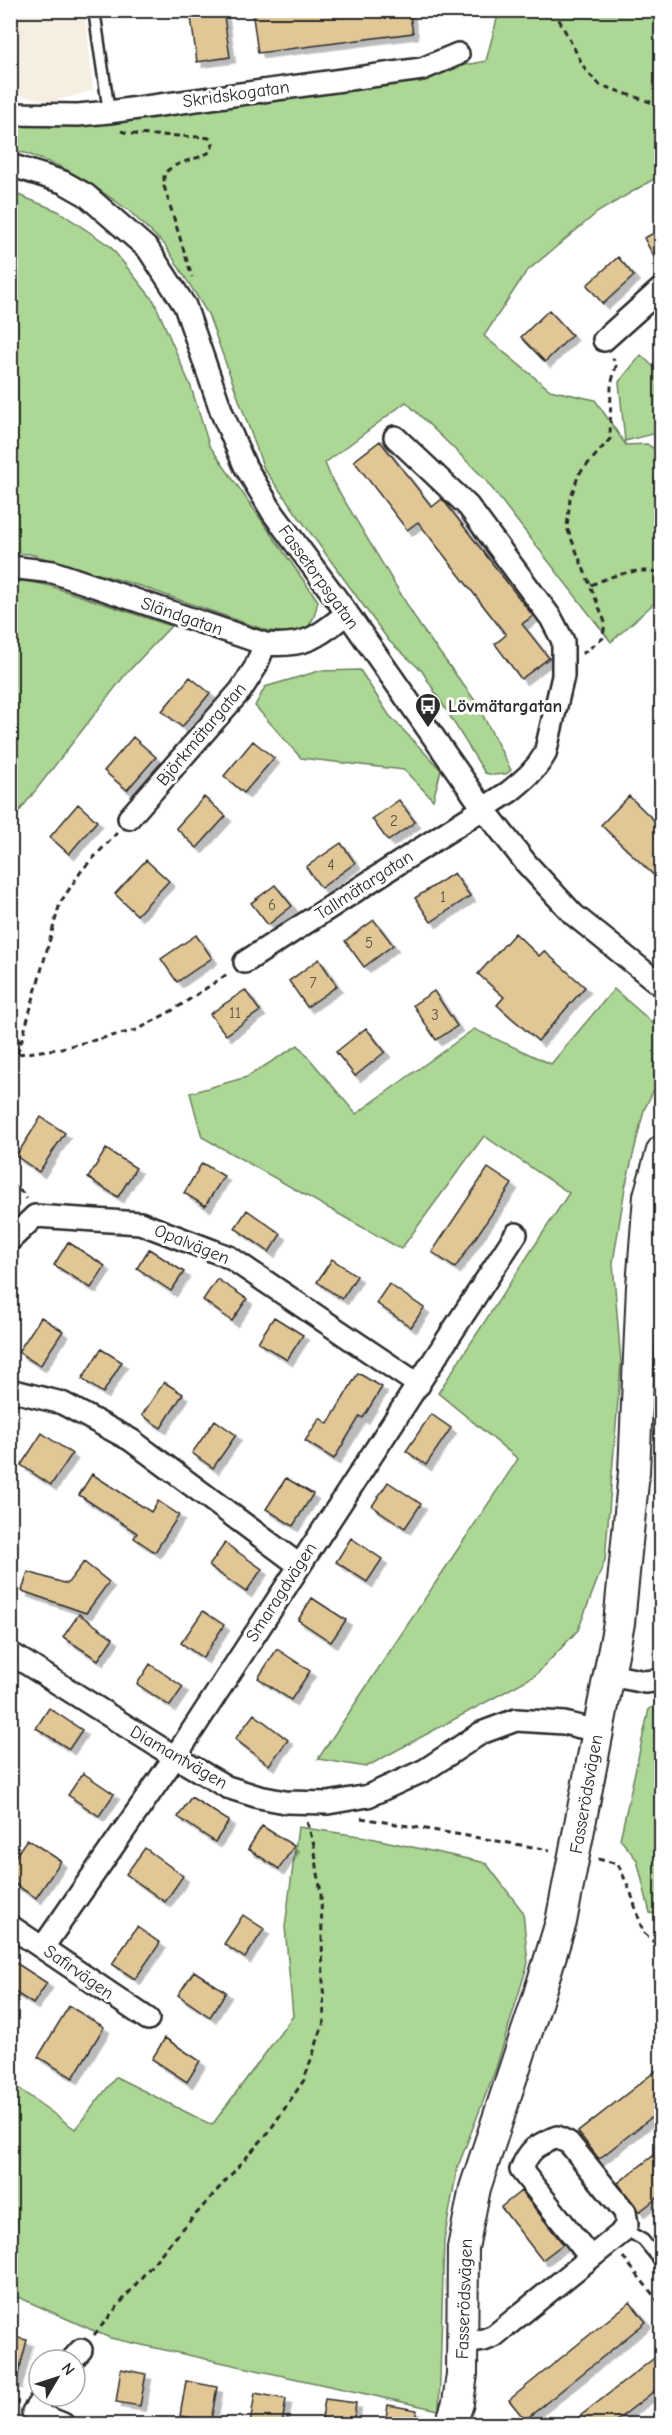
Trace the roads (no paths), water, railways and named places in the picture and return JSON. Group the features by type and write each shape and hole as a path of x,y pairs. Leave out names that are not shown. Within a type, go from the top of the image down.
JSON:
{"street":[{"name":"Skridskogatan","path":"10,114 78,116 109,112 422,69 458,54"},
{"name":"Fassetorpsgatan","path":"10,165 63,182 86,195 148,249 185,306 222,413 245,466 273,513 347,613 483,808 526,863 574,915 662,986"},
{"path":"604,340 662,288"},
{"path":"395,437 468,506 551,618 563,641 565,658 545,754 528,777 483,808"},
{"name":"Sländgatan","path":"10,567 53,572 265,644 286,646 304,642 347,613"},
{"name":"Björkmätargatan","path":"129,819 240,690 255,668 265,644"},
{"name":"Tallmätargatan","path":"245,962 483,808"},
{"name":"Fasserödsvägen","path":"451,2424 460,2384 463,2248 474,2188 561,1922 619,1623 634,1472 642,1286 649,1196 662,1151"},
{"name":"Opalvägen","path":"10,1240 35,1216 140,1223 229,1257 419,1385"},
{"name":"Smaragdvägen","path":"43,1947 175,1757 516,1234"},
{"path":"10,1390 62,1403 131,1440 299,1565"},
{"name":"Diamantvägen","path":"10,1653 227,1787 259,1797 301,1803 328,1803 368,1796 425,1770 481,1733 516,1720 552,1721 597,1731"},
{"path":"610,1675 645,1682 662,1680"},
{"name":"Safirvägen","path":"10,1926 148,2019"},
{"path":"462,2343 494,2336 617,2235 627,2224 625,2212 568,2143 557,2137 539,2144 527,2156 521,2170 590,2257"},
{"path":"36,2408 33,2412 63,2424"}],"lane":[{"path":"94,10 109,112"},
{"path":"617,2235 643,2240 662,2263"}],"place":[{"name":"Lövmätargatan","path":"428,729"}]}
